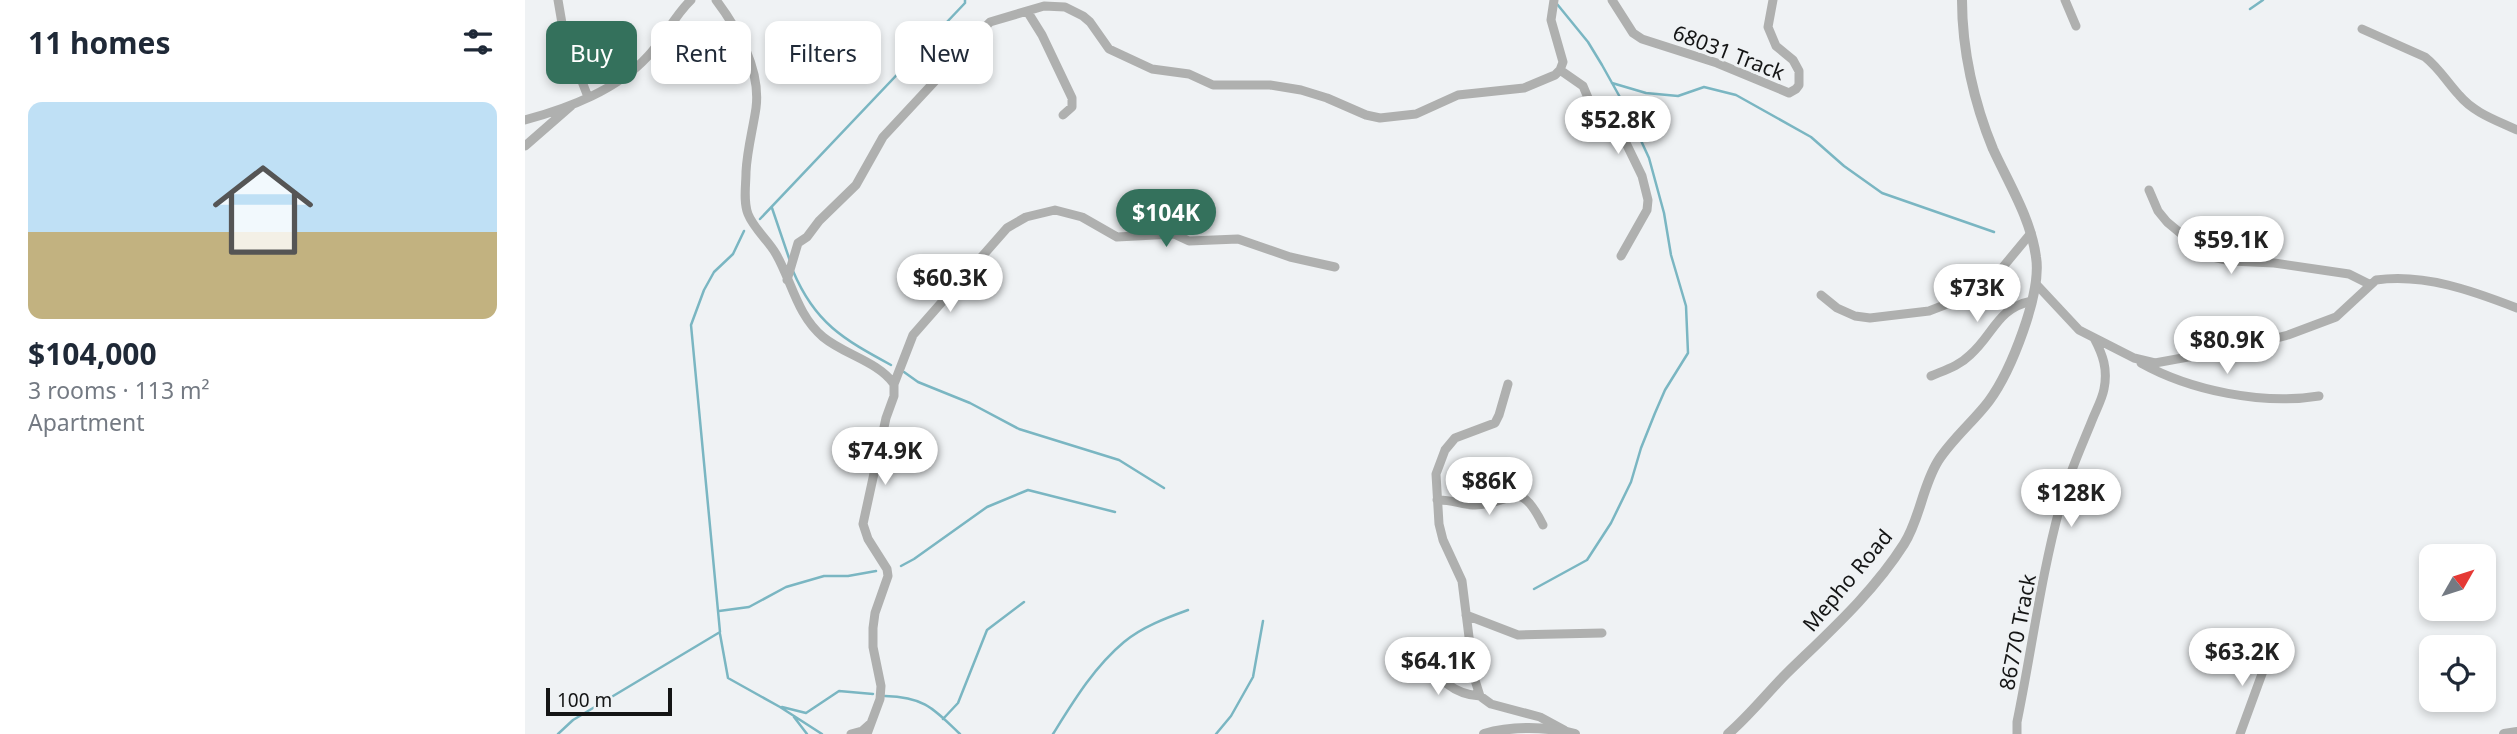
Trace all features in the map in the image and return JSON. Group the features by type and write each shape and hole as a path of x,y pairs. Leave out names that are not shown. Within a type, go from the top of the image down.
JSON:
{"street":[{"path":"558,0 564,35 588,97"},
{"path":"525,120 573,104 619,81 647,57 691,0"},
{"path":"787,280 798,243 807,237 819,221 856,185 883,137 990,22 1055,6 1075,11 1090,22 1105,45 1114,52 1152,69 1189,74 1213,85 1270,85 1301,90 1380,118 1416,114 1458,95 1524,88 1549,79 1560,70 1563,62 1550,14 1554,0"},
{"name":"68031 Track","path":"1612,0 1633,33 1641,39 1717,63 1789,93 1800,85 1799,71 1793,60 1776,46 1768,27 1773,0"},
{"name":"Mepho Road","path":"1728,734 1828,635 1896,557 1913,528 1930,476 1940,458 1991,398 2006,372 2032,302 2037,260 2031,233 1981,116 1968,64 1962,0"},
{"path":"2065,0 2076,26"},
{"path":"719,2 745,48 757,90 747,166 747,210 753,224 775,251 803,313 820,334 882,372 894,384"},
{"path":"1027,11 1042,35 1072,98 1072,107 1063,115"},
{"path":"2362,29 2425,57 2469,105 2517,130"},
{"path":"1560,70 1583,86 1597,118 1625,141 1642,176 1647,192 1647,210 1621,256"},
{"path":"525,146 573,104"},
{"path":"2149,190 2158,211 2167,222 2208,256 2349,274 2369,284"},
{"path":"867,734 880,699 881,686 873,647 873,628 888,576 887,569 868,539 863,524 886,418 894,396 894,384 902,370 913,335 1014,222 1055,210 1082,217 1117,237 1174,234 1189,241 1238,239 1290,257 1335,267"},
{"path":"1821,295 1837,308 1855,316 1870,318 1929,311 1960,299 1993,279 2031,233"},
{"path":"2134,358 2163,362 2288,335 2336,317 2369,284 2385,278 2446,284 2517,308"},
{"path":"2036,284 2070,322 2094,338 2162,374 2203,387 2277,400 2319,396"},
{"path":"1931,376 1968,358 2003,314 2018,304 2032,302"},
{"name":"86770 Track","path":"2017,734 2037,610 2058,513 2065,488 2104,390 2105,364 2094,338"},
{"path":"1480,696 1474,677 1462,581 1443,540 1436,474 1445,450 1455,438 1495,423 1508,384"},
{"path":"1437,500 1450,499 1473,505 1515,496 1524,497 1533,506 1543,525"},
{"path":"1466,615 1518,635 1602,633"},
{"path":"2240,734 2270,652"},
{"path":"1419,655 1449,687 1461,693 1480,696 1491,704 1540,717 1572,733"},
{"path":"851,734 862,731 871,723"},
{"path":"1484,734 1526,729 1553,729 1572,733"},
{"path":"2504,734 2517,732"}],"waterway":[{"path":"760,219 965,0"},
{"path":"2250,9 2263,0"},
{"path":"1534,589 1587,560 1611,523 1631,482 1641,448 1665,390 1688,353 1686,306 1671,255 1664,213 1649,158 1602,65 1588,42 1557,4"},
{"path":"1612,83 1646,93 1678,96 1704,87 1736,95 1811,137 1844,166 1882,193 1994,232"},
{"path":"772,208 790,261"},
{"path":"558,734 573,720 720,632 691,325 714,272 733,254 744,231"},
{"path":"793,271 811,304 832,328 891,365"},
{"path":"904,372 918,382 970,403 1019,429 1119,460 1164,488"},
{"path":"901,566 987,507 1028,490 1115,512"},
{"path":"719,611 749,607 786,587 824,576 848,576 876,571"},
{"path":"943,719 958,703 987,630 1024,602"},
{"path":"1053,734 1085,685 1113,652 1146,627 1188,610"},
{"path":"1216,734 1231,716 1253,677 1263,621"},
{"path":"720,634 728,678 822,734"},
{"path":"782,707 806,713 839,691 873,694"},
{"path":"885,696 909,699 927,706 960,734"},
{"path":"794,717 807,734"}]}
